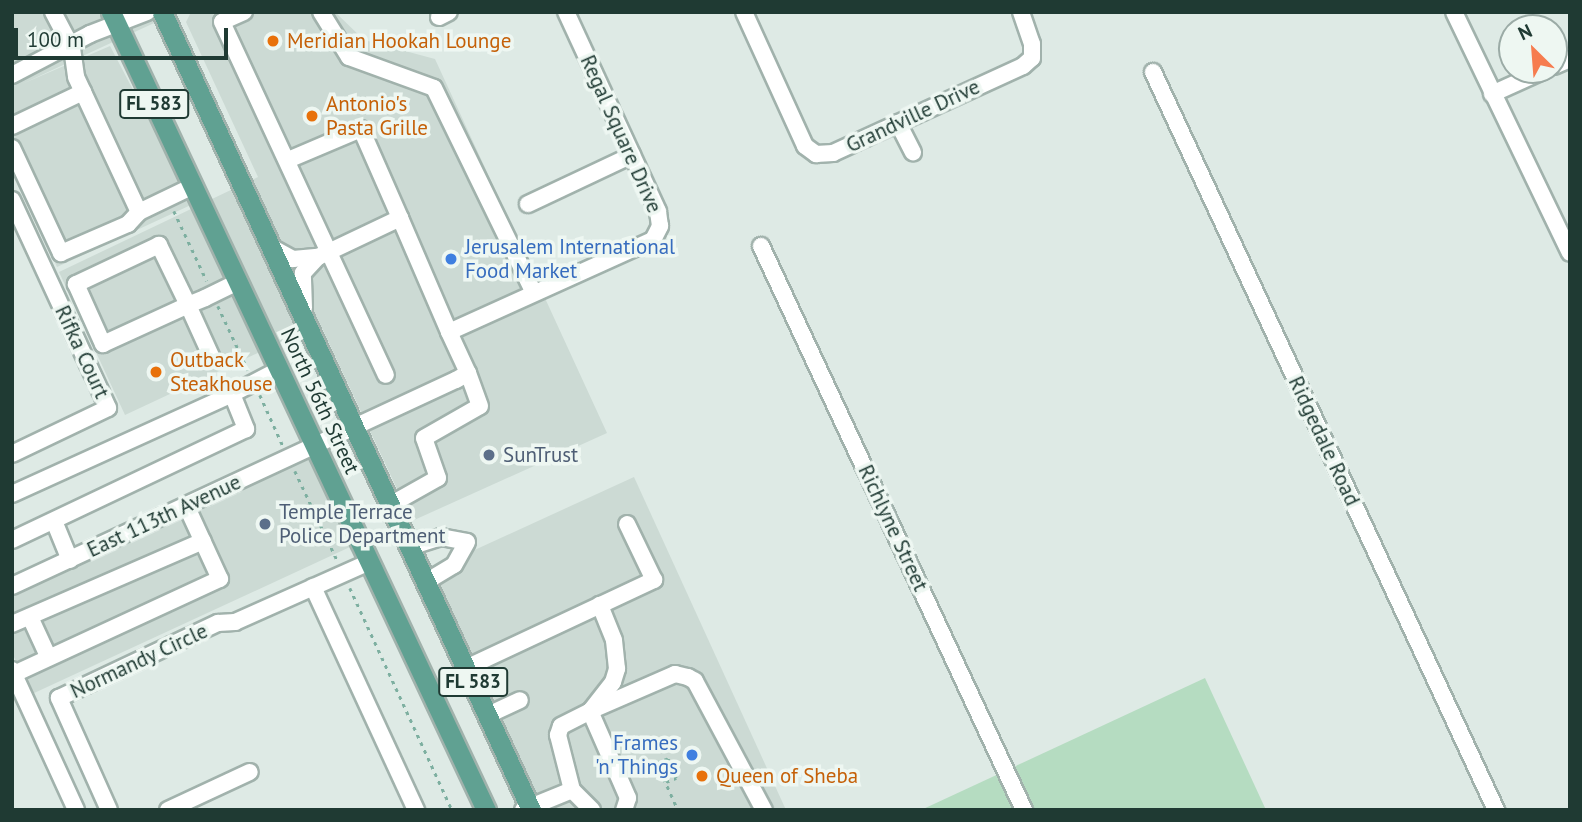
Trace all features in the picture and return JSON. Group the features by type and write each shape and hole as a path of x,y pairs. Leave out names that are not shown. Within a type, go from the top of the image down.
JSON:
{"main road":[{"name":"North 56th Street","path":"162,12 488,715 528,809"},
{"name":"North 56th Street","path":"114,17 486,810"}],"street":[{"path":"52,12 72,48 83,92 139,212"},
{"path":"12,75 72,48 114,17 147,12"},
{"path":"244,12 222,22 288,160 324,254 386,375"},
{"path":"321,12 349,57 434,88 534,293"},
{"name":"Regal Square Drive","path":"449,332 653,240 660,226 658,211 566,12"},
{"name":"Grandville Drive","path":"744,12 805,146 816,154 833,153 1032,58 1032,44 1021,12"},
{"path":"1454,12 1568,247"},
{"name":"Ridgedale Road","path":"1153,72 1496,810"},
{"path":"1492,94 1514,84"},
{"path":"12,126 83,92"},
{"path":"898,123 913,152"},
{"path":"288,160 361,129 480,400 477,410 424,438 438,478 390,505"},
{"path":"12,148 61,253 128,224 139,212 193,186"},
{"path":"528,204 632,155"},
{"name":"Rifka Court","path":"12,200 108,408 12,454"},
{"path":"271,247 293,259 324,254 400,219"},
{"path":"212,358 188,305 159,245 76,284 103,344 188,305 239,282"},
{"name":"Richlyne Street","path":"761,246 1024,810"},
{"path":"308,327 301,292 303,273 324,254"},
{"path":"12,494 232,394 280,369"},
{"path":"354,426 468,373"},
{"path":"12,540 246,429 232,394"},
{"name":"East 113th Avenue","path":"12,586 354,426"},
{"path":"76,810 13,672 220,579 186,505"},
{"path":"54,521 70,560"},
{"path":"466,668 654,580 627,524"},
{"path":"410,547 441,537 467,542 454,565 426,582"},
{"path":"12,624 202,541"},
{"name":"Normandy Circle","path":"109,810 59,698 218,623 235,622 370,562"},
{"path":"313,587 416,810"},
{"path":"590,710 614,682 617,669 614,640 600,605"},
{"path":"30,617 48,656"},
{"path":"592,810 572,790 558,735 561,726 590,710 675,674 695,681 764,810"},
{"path":"31,711 59,698"},
{"path":"488,715 520,700"},
{"path":"590,710 628,798 624,810"},
{"path":"167,810 250,772"},
{"path":"528,809 572,790"}],"path":[{"path":"174,211 452,810"},
{"path":"666,782 676,778 668,759 657,764 678,810"}],"shaded area":[{"path":"12,12 178,12 22,84 110,46 193,204 57,267 12,168"},
{"path":"191,12 335,12 364,40 435,59 607,433 412,521 320,324 125,415 59,272 258,177 186,22"},
{"path":"309,459 350,547 32,694 12,653 12,595"},
{"path":"634,477 786,810 543,810 433,569"}],"green space":[{"path":"1205,678 1266,810 921,810"}],"place":[{"name":"Meridian Hookah Lounge","path":"273,41"},
{"name":"Antonio's Pasta Grille","path":"312,116"},
{"name":"Jerusalem International Food Market","path":"451,259"},
{"name":"Outback Steakhouse","path":"156,372"},
{"name":"SunTrust","path":"489,455"},
{"name":"Temple Terrace Police Department","path":"265,524"},
{"name":"Frames 'n' Things","path":"692,755"},
{"name":"Queen of Sheba","path":"702,776"}]}
